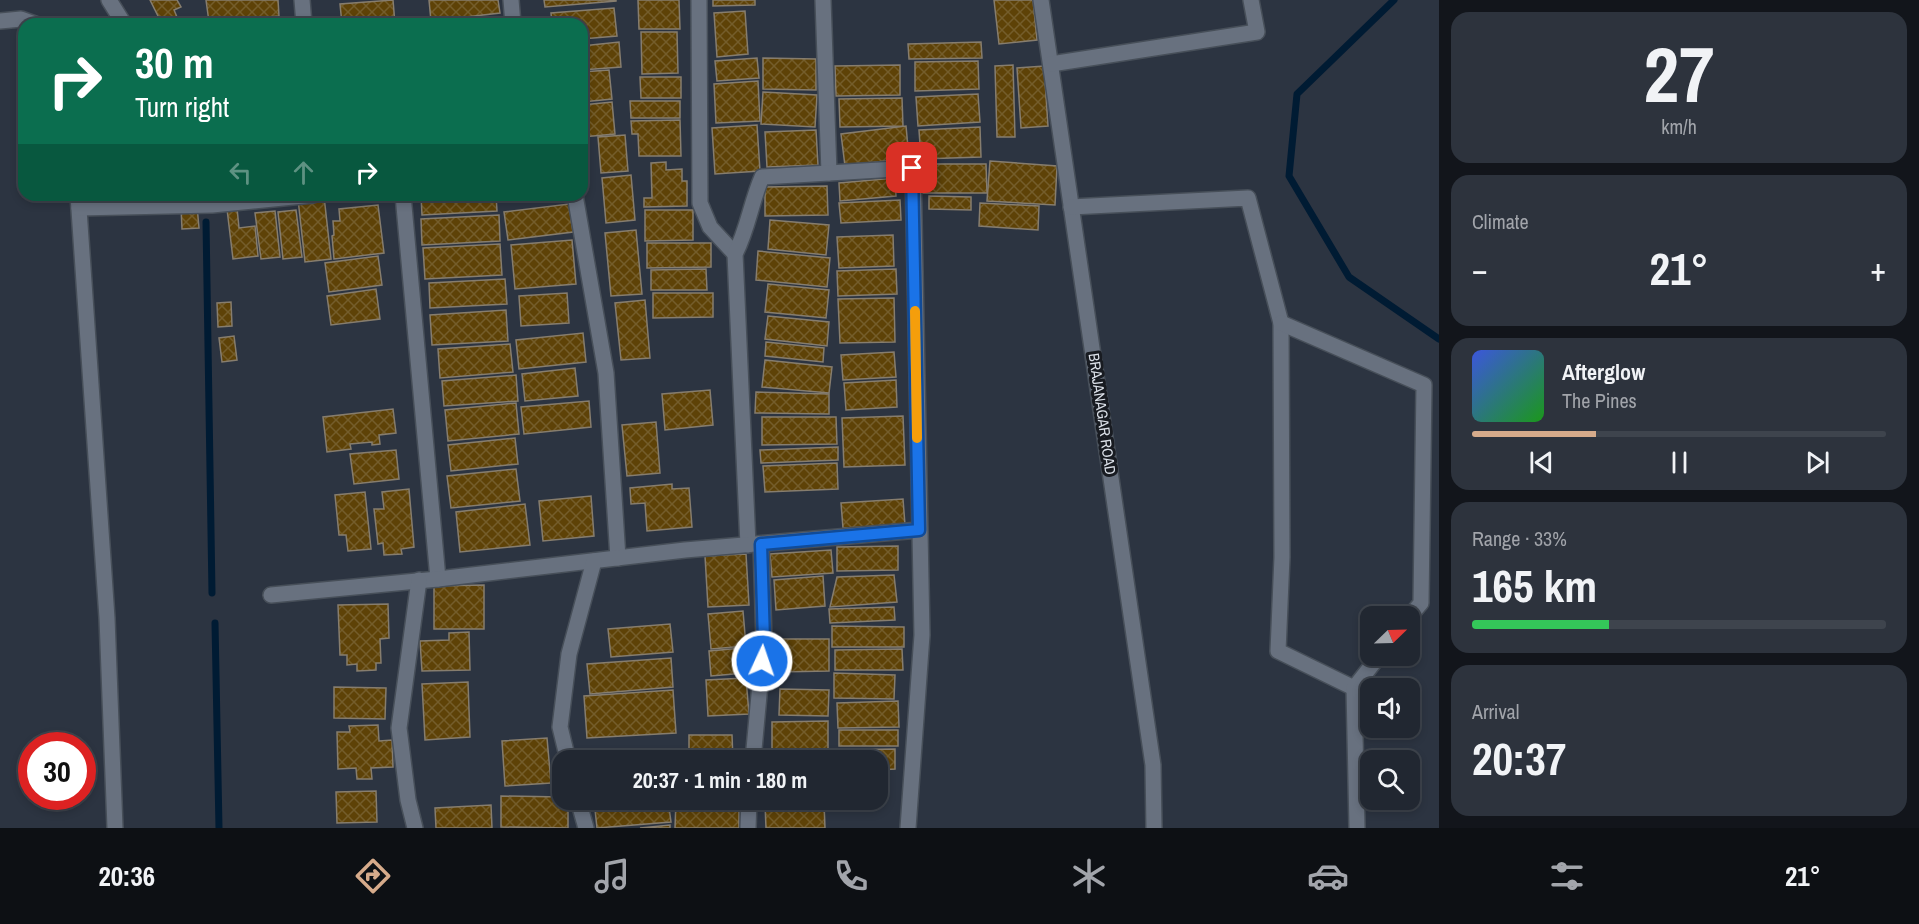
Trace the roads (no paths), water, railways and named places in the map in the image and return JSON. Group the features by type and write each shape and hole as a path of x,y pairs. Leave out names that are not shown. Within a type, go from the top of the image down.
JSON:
{"street":[{"path":"109,0 120,18"},
{"path":"302,0 304,18"},
{"path":"511,0 512,18"},
{"path":"699,0 700,203 710,227 735,254"},
{"path":"823,0 829,173"},
{"name":"BRAJANAGAR ROAD","path":"1041,0 1154,765 1154,828"},
{"path":"1051,64 1257,32 1251,0"},
{"path":"0,21 18,19"},
{"path":"754,750 764,641 754,544 735,254 745,237 755,192 762,177 912,168 922,635 908,828"},
{"path":"1071,207 1248,198 1281,323 1282,557 1278,651 1354,688"},
{"path":"79,201 106,618 116,828"},
{"path":"404,201 438,579"},
{"path":"576,201 606,373 618,558"},
{"path":"1281,323 1424,385 1421,603 1418,606"},
{"path":"271,595 754,544 919,530"},
{"path":"566,750 560,727 568,654 594,561"},
{"path":"414,828 399,728 420,580"},
{"path":"1357,828 1354,688 1370,666"},
{"path":"581,810 586,828"},
{"path":"748,828 749,810"}],"waterway":[{"path":"1394,0 1297,94 1289,176 1349,277 1439,339"},
{"path":"206,222 212,593"},
{"path":"215,623 219,828"}]}
